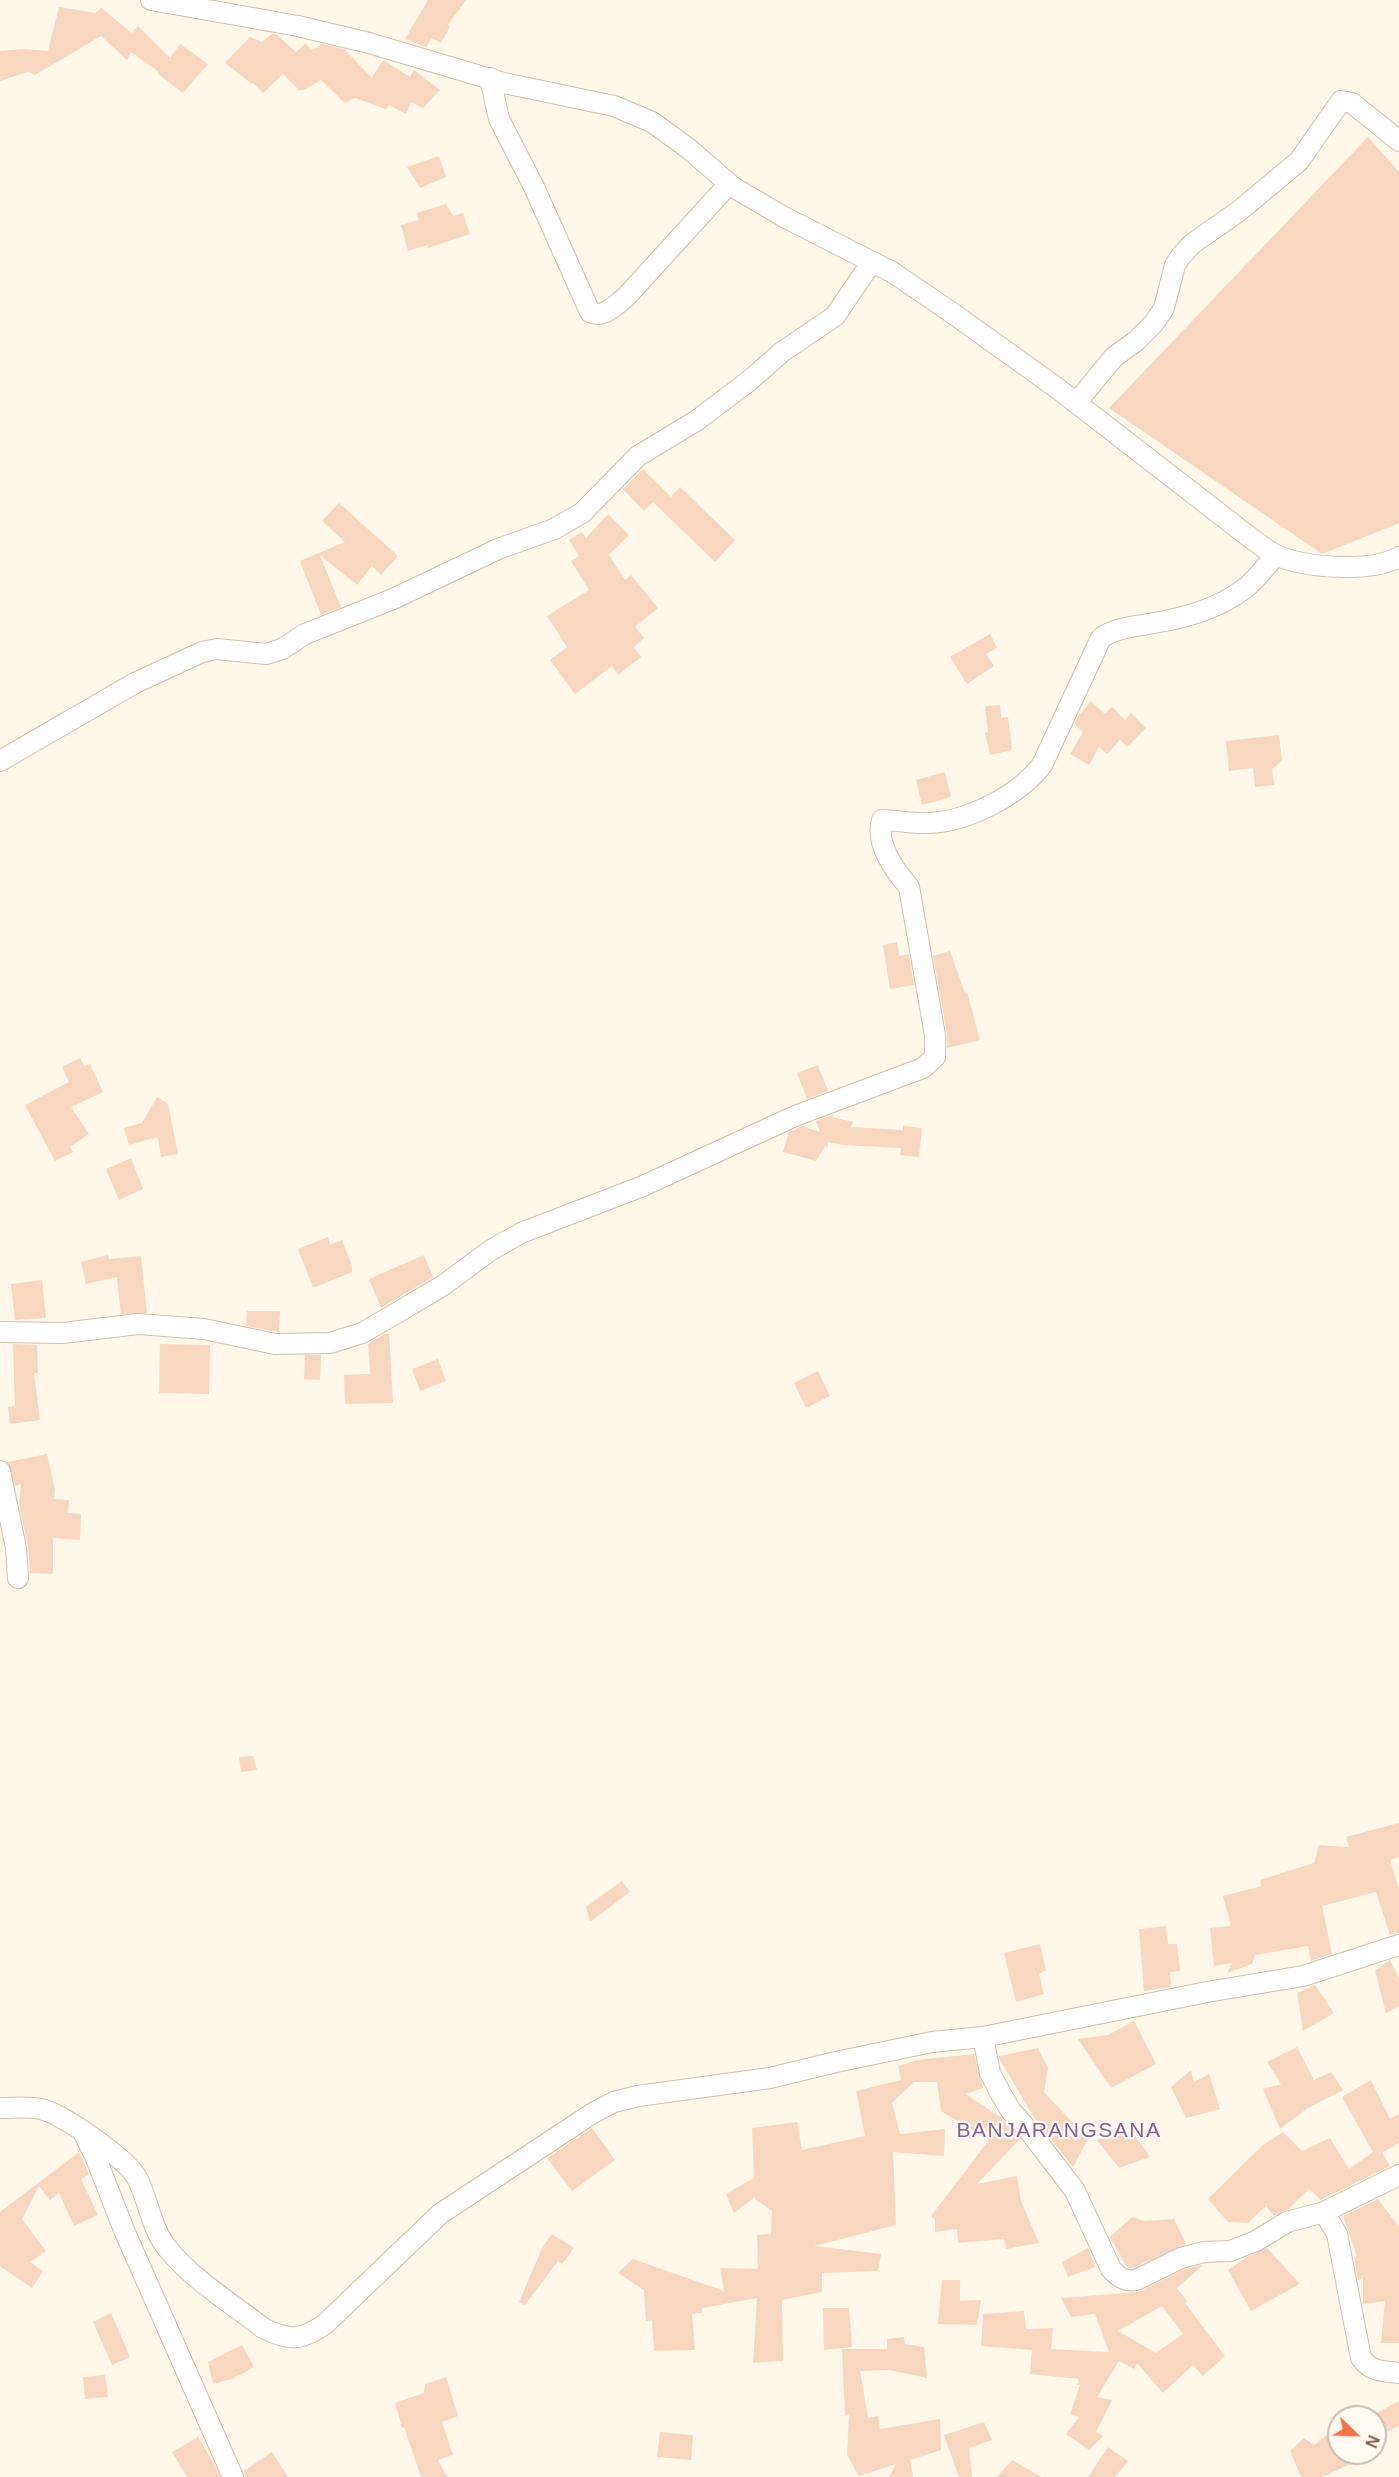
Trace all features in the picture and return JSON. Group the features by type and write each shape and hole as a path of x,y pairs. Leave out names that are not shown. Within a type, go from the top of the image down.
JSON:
{"street":[{"path":"151,0 298,26 369,43 490,78 614,106 652,122 689,149 729,184 784,217 892,272 948,310 1076,403 1276,555 1310,564 1361,567 1390,562 1399,557"},
{"path":"490,78 499,119 534,187 590,312 593,314 605,313 625,298 729,184"},
{"path":"1076,403 1114,357 1136,341 1154,323 1164,308 1175,265 1180,256 1192,244 1239,211 1299,161 1341,101 1352,103 1399,141"},
{"path":"0,761 135,683 202,652 217,649 266,654 282,649 305,634 393,599 498,549 554,530 582,513 638,456 696,421 749,381 782,352 835,316 871,263"},
{"path":"0,1332 63,1333 138,1324 204,1329 275,1344 330,1343 362,1333 442,1286 491,1250 521,1233 643,1186 795,1116 923,1068 935,1057 935,1035 909,887 897,873 889,858 880,832 882,820 928,824 950,821 995,803 1029,779 1042,765 1101,638 1109,632 1129,626 1154,623 1208,610 1244,589 1276,555"},
{"path":"0,1471 16,1548 18,1578"},
{"path":"0,2108 42,2109 62,2118 132,2170 158,2234 178,2262 263,2328 277,2335 293,2338 310,2334 325,2324 440,2214 573,2126 614,2102 638,2096 770,2078 932,2042 983,2037 1207,1992 1303,1976 1399,1945"},
{"path":"983,2037 990,2073 1001,2094 1011,2111 1075,2191 1111,2269 1123,2279 1136,2280 1192,2254 1230,2250 1256,2241 1287,2222 1324,2212 1399,2175"},
{"path":"83,2132 233,2477"},
{"path":"1324,2212 1337,2234 1361,2358 1375,2371 1399,2373"}],"building":[{"path":"428,0 466,0 448,25 450,27 441,43 432,38 426,47 405,39"},
{"path":"59,7 95,13 101,8 132,33 138,26 170,58 180,44 208,64 183,93 131,52 127,60 101,36 35,75 28,72 0,81 0,51 23,49 48,51"},
{"path":"272,34 276,34 296,52 305,44 313,50 322,44 344,49 372,78 383,60 410,77 414,70 440,90 423,108 411,102 406,114 389,105 386,109 355,98 345,103 321,80 304,90 299,90 283,74 263,93 225,63 250,37 262,42"},
{"path":"1368,137 1399,172 1399,523 1322,554 1109,408"},
{"path":"439,156 446,177 420,188 407,167"},
{"path":"446,204 453,216 463,213 470,234 428,248 427,245 408,251 401,225 419,220 417,213"},
{"path":"643,469 671,497 680,487 735,540 715,562 653,502 644,511 623,489"},
{"path":"339,503 398,556 381,575 372,566 357,585 320,555 341,607 321,615 300,561 345,542 322,521"},
{"path":"608,514 629,535 609,555 625,580 631,575 658,608 635,627 644,638 634,647 641,657 618,675 612,666 575,694 550,660 567,647 547,616 589,590 571,561 579,556 569,540 582,532 586,538"},
{"path":"990,634 997,648 986,654 994,666 967,684 950,657"},
{"path":"1091,701 1105,714 1112,707 1125,720 1131,713 1146,728 1127,747 1120,740 1107,754 1099,747 1089,765 1070,754 1083,732 1074,724"},
{"path":"1000,705 1001,718 1008,717 1012,750 990,755 985,733 988,732 985,706"},
{"path":"1279,735 1282,761 1272,769 1274,785 1255,787 1253,768 1229,771 1226,741"},
{"path":"945,772 951,797 922,805 916,780"},
{"path":"897,942 899,956 909,954 914,985 890,989 883,945"},
{"path":"950,951 965,993 967,992 980,1040 947,1048 947,1033 933,956"},
{"path":"80,1058 84,1066 90,1064 103,1092 71,1107 89,1134 70,1147 73,1152 55,1161 25,1105 69,1082 62,1067"},
{"path":"818,1065 828,1091 807,1099 797,1073"},
{"path":"157,1097 168,1104 178,1154 161,1157 158,1137 129,1145 124,1128 142,1123"},
{"path":"833,1115 832,1117 853,1122 851,1127 903,1130 903,1126 922,1128 919,1157 900,1155 901,1148 828,1142 827,1149 826,1145 816,1161 783,1152 789,1132 802,1126 820,1132 816,1121"},
{"path":"131,1158 143,1189 119,1200 106,1169"},
{"path":"328,1237 330,1245 342,1240 352,1272 313,1288 298,1249"},
{"path":"108,1255 109,1259 141,1256 147,1313 121,1314 117,1277 86,1284 81,1262"},
{"path":"424,1255 433,1277 381,1308 369,1279"},
{"path":"42,1280 46,1318 15,1320 11,1284"},
{"path":"247,1311 280,1311 279,1332 246,1326"},
{"path":"384,1334 389,1334 393,1403 345,1404 344,1375 370,1374 368,1344"},
{"path":"13,1344 37,1345 38,1373 34,1373 40,1420 10,1424 8,1407 15,1406"},
{"path":"160,1344 210,1345 209,1394 159,1393"},
{"path":"305,1355 321,1355 320,1380 304,1379"},
{"path":"438,1359 446,1381 420,1391 412,1369"},
{"path":"818,1371 830,1396 806,1408 794,1383"},
{"path":"47,1454 55,1490 54,1499 69,1500 68,1513 81,1514 80,1540 53,1538 53,1574 30,1573 28,1546 19,1505 21,1484 15,1486 8,1462"},
{"path":"253,1756 257,1770 241,1772 239,1757"},
{"path":"1399,1823 1399,1857 1390,1860 1399,1889 1399,1933 1390,1935 1376,1892 1322,1906 1332,1954 1311,1961 1308,1946 1255,1955 1252,1964 1227,1973 1232,1963 1214,1966 1210,1928 1231,1926 1223,1896 1262,1886 1260,1880 1314,1863 1319,1845 1349,1847 1346,1837"},
{"path":"622,1881 630,1892 590,1922 586,1907"},
{"path":"1166,1926 1168,1944 1177,1944 1180,1971 1170,1972 1171,1987 1144,1991 1139,1929"},
{"path":"1040,1944 1046,1970 1039,1974 1044,1994 1016,2002 1004,1953"},
{"path":"1390,1960 1399,1979 1399,2006 1386,2013 1375,1971"},
{"path":"1315,1985 1334,2013 1303,2031 1297,1993"},
{"path":"1134,2021 1156,2064 1111,2088 1078,2039 1108,2035"},
{"path":"1297,2047 1314,2080 1331,2072 1343,2090 1308,2108 1280,2129 1263,2089 1281,2084 1267,2062"},
{"path":"1038,2048 1048,2068 1044,2092 1088,2139 1073,2167 1035,2119 1000,2060 999,2056"},
{"path":"974,2054 983,2088 966,2094 1001,2118 1020,2139 977,2184 1017,2176 1021,2201 1039,2243 1006,2249 1004,2239 958,2243 957,2229 935,2232 935,2220 931,2216 989,2140 941,2111 937,2082 914,2082 892,2103 900,2134 945,2129 944,2156 893,2152 896,2225 814,2246 881,2254 878,2271 822,2273 822,2292 782,2300 783,2361 753,2363 757,2298 702,2308 702,2313 692,2314 695,2350 654,2351 652,2320 646,2321 644,2290 618,2273 633,2259 724,2291 720,2268 758,2269 757,2235 771,2234 772,2211 755,2197 734,2213 726,2194 754,2178 752,2128 797,2122 802,2150 865,2136 856,2091 901,2080 898,2066 918,2060"},
{"path":"1191,2070 1194,2082 1209,2074 1220,2109 1186,2118 1171,2087"},
{"path":"1371,2080 1390,2119 1399,2114 1399,2143 1382,2153 1390,2166 1321,2200 1309,2189 1287,2210 1274,2216 1266,2206 1248,2223 1228,2222 1208,2199 1263,2145 1283,2132 1302,2151 1330,2138 1349,2169 1373,2152 1342,2097"},
{"path":"1126,2127 1128,2137 1134,2134 1150,2157 1119,2168 1097,2140"},
{"path":"592,2128 615,2160 572,2191 547,2158"},
{"path":"79,2152 89,2174 81,2179 98,2215 74,2226 59,2193 50,2200 39,2186 22,2219 46,2251 30,2262 43,2271 32,2288 0,2266 0,2212"},
{"path":"1378,2199 1399,2227 1399,2343 1381,2343 1385,2301 1363,2304 1363,2278 1358,2280 1354,2258 1357,2256 1343,2216"},
{"path":"1132,2217 1144,2221 1174,2219 1186,2244 1133,2268 1127,2267 1110,2237"},
{"path":"552,2234 574,2248 562,2264 558,2261 525,2305 519,2302 543,2246"},
{"path":"1088,2248 1095,2267 1068,2277 1062,2262"},
{"path":"1267,2248 1300,2284 1251,2311 1228,2270 1247,2257"},
{"path":"1203,2265 1177,2288 1187,2301 1185,2303 1225,2356 1203,2376 1193,2365 1163,2393 1137,2363 1134,2369 1119,2361 1097,2397 1112,2400 1096,2432 1103,2436 1089,2450 1066,2434 1079,2417 1070,2414 1080,2385 1077,2385 1079,2379 1030,2374 1032,2350 981,2346 983,2314 1024,2311 1026,2329 1053,2328 1051,2349 1109,2352 1095,2314 1071,2317 1061,2298 1138,2292 1185,2269","holes":["1162,2306 1183,2334 1156,2353 1118,2331"]},
{"path":"942,2280 960,2280 960,2301 981,2300 977,2325 938,2324"},
{"path":"823,2308 849,2308 852,2347 824,2350"},
{"path":"111,2313 130,2357 112,2365 93,2322"},
{"path":"904,2337 905,2344 924,2347 927,2378 890,2370 860,2371 868,2418 878,2416 880,2429 940,2419 941,2450 910,2460 913,2477 889,2477 896,2464 859,2476 847,2455 849,2415 845,2415 842,2349 887,2349 887,2339"},
{"path":"242,2345 254,2367 232,2379 213,2384 208,2362"},
{"path":"105,2375 108,2397 85,2399 83,2377"},
{"path":"446,2377 458,2416 442,2422 453,2455 438,2460 447,2477 421,2477 395,2403 424,2393 425,2384"},
{"path":"1399,2401 1399,2426 1387,2432 1387,2408"},
{"path":"984,2422 992,2440 969,2448 972,2477 959,2477 944,2435"},
{"path":"660,2432 693,2435 691,2460 657,2457"},
{"path":"1327,2435 1327,2465 1348,2465 1323,2477 1301,2477 1290,2451 1304,2438 1314,2445"},
{"path":"198,2437 220,2477 187,2477 172,2452"},
{"path":"1108,2447 1128,2461 1115,2477 1088,2477"},
{"path":"272,2452 288,2477 245,2477 244,2471"},
{"path":"1012,2460 1041,2477 997,2477"}],"district":[{"name":"BANJARANGSANA","path":"1059,2131"}]}
